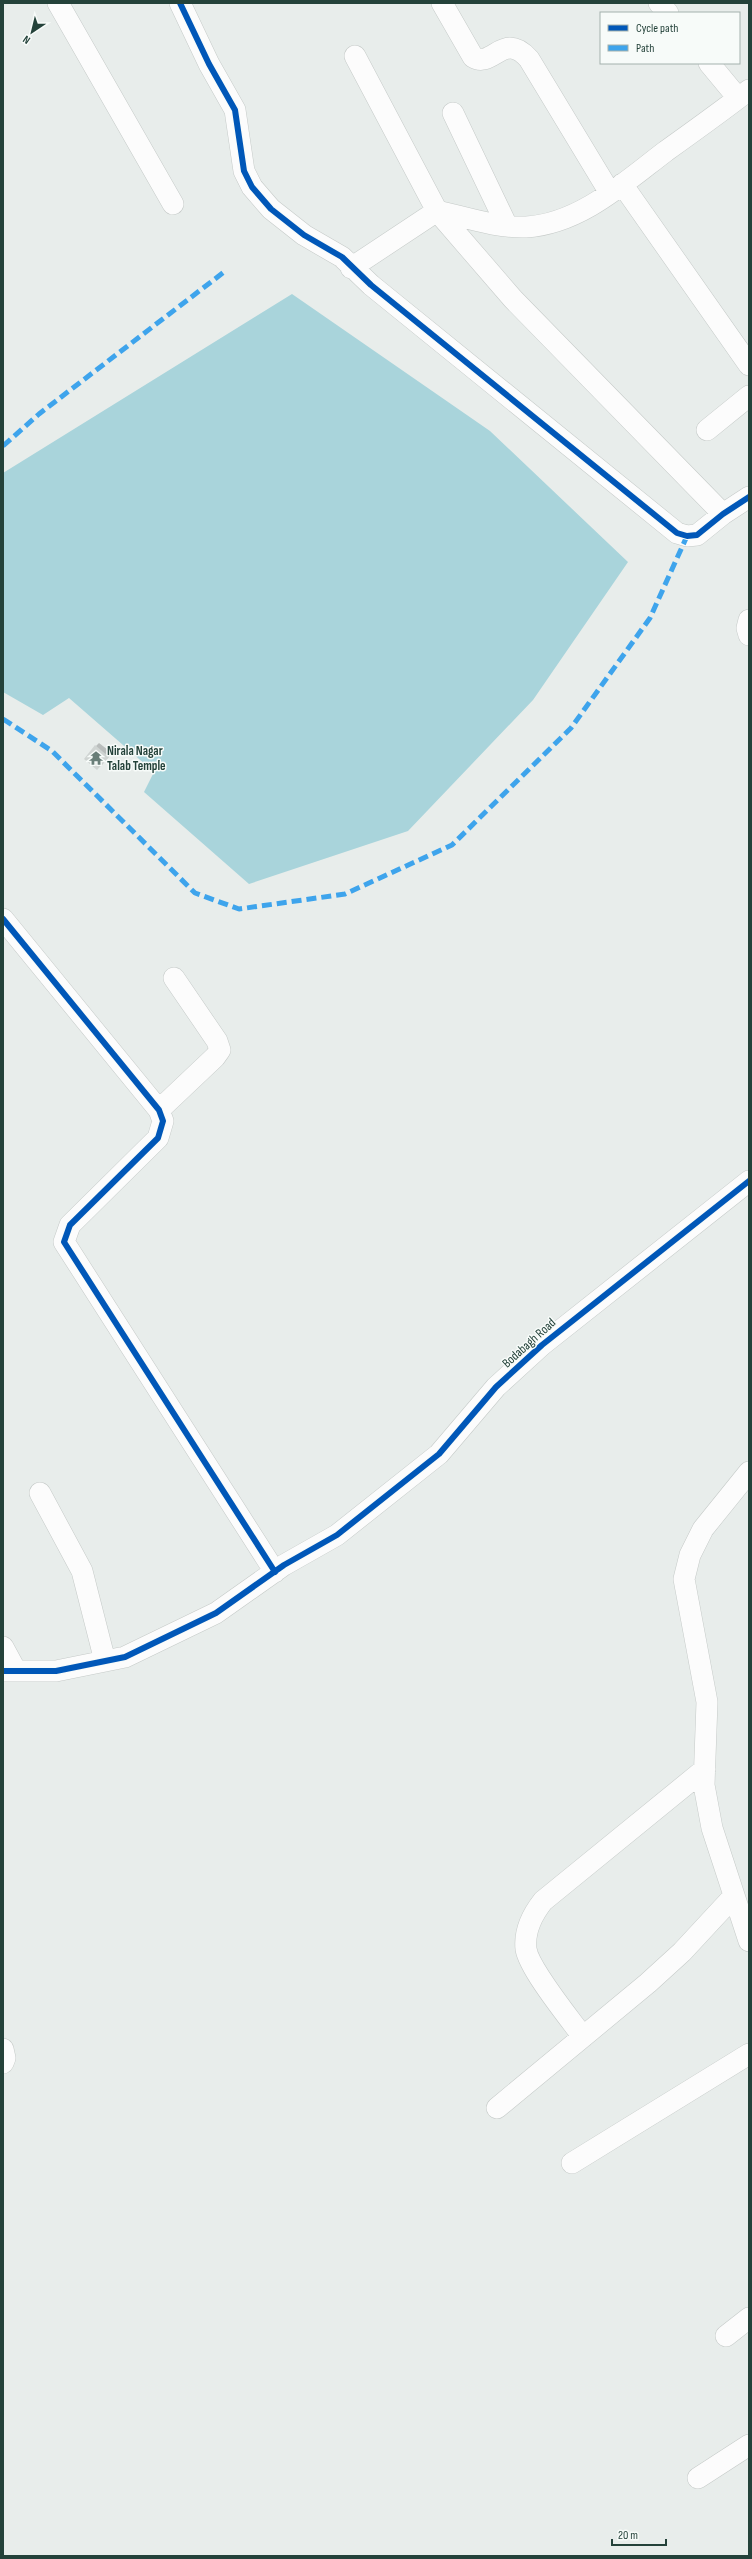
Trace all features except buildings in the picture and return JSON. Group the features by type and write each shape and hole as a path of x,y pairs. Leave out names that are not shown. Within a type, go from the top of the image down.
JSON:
{"street":[{"path":"58,3 174,204"},
{"path":"180,3 209,64 235,110 244,171 252,187 271,208 304,235 342,257 351,268 677,533 687,536 697,535 723,514 748,501"},
{"path":"442,3 473,57 480,60 510,47 518,48 529,59 616,189 749,365"},
{"path":"660,3 667,12"},
{"path":"355,56 437,211 513,299 723,514"},
{"path":"351,268 437,211 507,226 527,227 547,224 575,214 616,189 744,94 710,64"},
{"path":"453,113 507,226"},
{"path":"707,430 749,396"},
{"path":"749,620 747,628 749,635"},
{"path":"3,919 159,1110 163,1121 158,1138 70,1225 64,1242 280,1568"},
{"path":"159,1110 215,1057 220,1050 217,1041 174,978"},
{"name":"Bodabagh Road","path":"9,1671 56,1671 125,1657 216,1613 280,1568 337,1535 439,1454 496,1387 542,1345 749,1180"},
{"path":"749,1472 703,1529 690,1555 684,1579 707,1702 704,1785 712,1828 733,1897 749,1941"},
{"path":"40,1493 82,1571 105,1661"},
{"path":"3,1647 9,1671"},
{"path":"583,2037 536,1969 526,1950 526,1934 532,1915 542,1901 705,1769"},
{"path":"497,2108 682,1952 733,1897"},
{"path":"3,2049 5,2058 3,2063"},
{"path":"572,2163 749,2054"},
{"path":"726,2336 749,2318"},
{"path":"698,2478 749,2446"}],"water":[{"path":"292,294 490,431 628,562 533,700 408,831 249,884 144,792 154,772 69,698 43,715 3,692 3,473"}],"marked path":[{"path":"3,446 39,414 224,272"},
{"path":"3,719 52,751 195,893 239,909 345,894 452,845 571,728 650,618 687,536"}],"cycle path":[{"path":"180,3 209,64 235,110 244,171 252,187 271,209 304,235 342,257 371,285 677,533 687,536 697,535 723,514 749,497"},
{"path":"3,919 159,1110 163,1121 158,1138 70,1225 64,1242 275,1572"},
{"path":"3,1671 56,1671 125,1657 216,1613 284,1565 337,1535 439,1454 496,1387 542,1345 749,1181"}],"place":[{"name":"Nirala Nagar Talab Temple","path":"96,758"}]}
